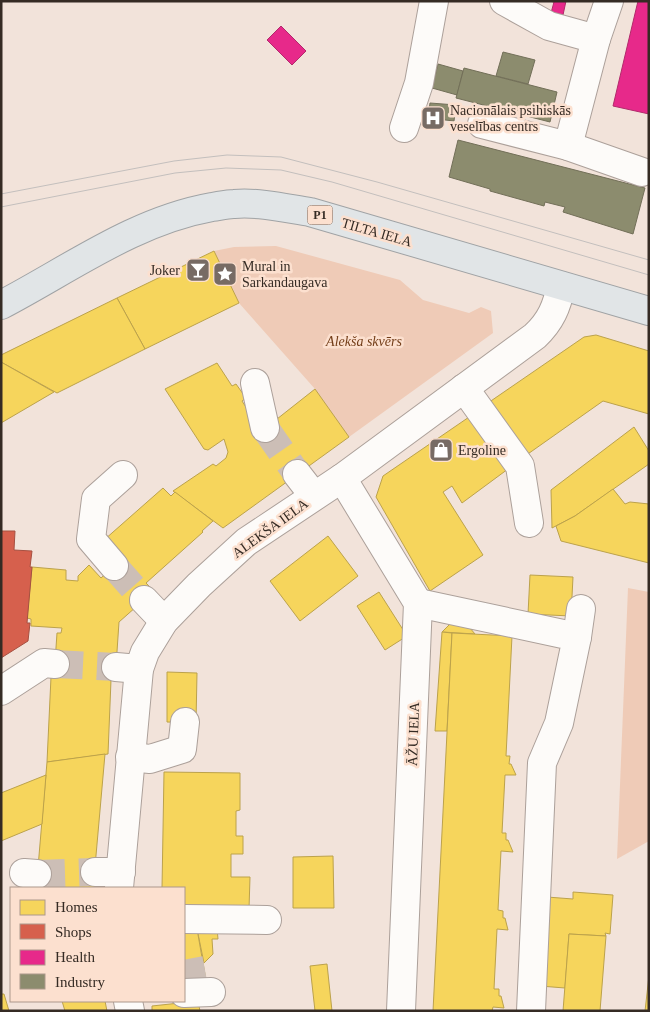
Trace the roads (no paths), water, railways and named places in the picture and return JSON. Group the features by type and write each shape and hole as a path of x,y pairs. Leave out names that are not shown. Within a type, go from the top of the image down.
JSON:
{"main road":[{"name":"TILTA IELA","path":"1,305 89,254 156,223 190,211 234,204 270,205 310,212 649,310"}],"street":[{"path":"404,128 419,83 434,1"},
{"path":"504,1 549,26 596,39"},
{"path":"568,146 608,1"},
{"path":"482,124 568,146 642,172"},
{"name":"ALEKŠA IELA","path":"112,878 130,758 127,668 146,652 164,621 246,542 342,478 544,328 558,303 561,286"},
{"path":"254,383 265,428"},
{"path":"464,388 520,466 529,523"},
{"path":"297,474 314,496"},
{"path":"114,566 91,539 96,498 123,475"},
{"path":"342,478 418,603 577,637"},
{"path":"144,600 164,621"},
{"name":"ĀŽU IELA","path":"401,1011 418,603"},
{"path":"531,1011 542,763 559,723 581,609"},
{"path":"1,691 44,663 55,664"},
{"path":"130,758 150,758 182,749 185,722"},
{"path":"185,919 267,920"},
{"path":"185,993 212,992"}],"tunnel":[{"path":"265,428 297,474"},
{"path":"114,566 144,600"},
{"path":"55,664 116,667"},
{"path":"37,874 95,872"},
{"path":"185,974 205,970"}],"tram line":[{"path":"1,194 174,161 227,155 281,157 377,182 649,260"},
{"path":"1,207 175,173 226,168 281,170 332,182 649,275"}],"place":[{"name":"Nacionālais psihiskās veselības centrs","path":"433,118"},
{"name":"Joker","path":"198,270"},
{"name":"Mural in Sarkandaugava","path":"225,274"},
{"name":"Ergoline","path":"441,450"}],"park label":[{"name":"Alekša skvērs","path":"364,341"}]}
